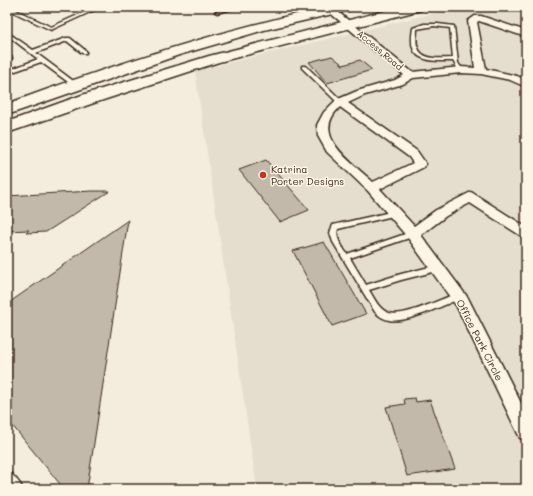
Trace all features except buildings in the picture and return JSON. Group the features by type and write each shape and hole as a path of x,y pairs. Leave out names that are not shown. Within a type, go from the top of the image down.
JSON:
{"highway":[{"path":"7,128 88,99 214,59 416,7"},
{"path":"7,110 74,84 189,47 334,8"}],"street":[{"name":"Access Road","path":"334,8 349,24 410,75"},
{"path":"481,71 472,21 478,18 526,34"},
{"name":"Office Park Circle","path":"526,84 513,78 458,65 410,75 399,82 361,93 340,102 329,112 323,125 324,136 331,149 372,188 395,213 413,234 458,296 526,432"},
{"path":"340,102 414,154 420,164 372,188"},
{"path":"413,234 441,214 471,197 526,234"}],"lane":[{"path":"7,7 51,29 99,7"},
{"path":"217,12 237,7"},
{"path":"436,25 452,27 458,65 426,58 418,53 415,49 415,28 436,25"},
{"path":"7,33 74,84"},
{"path":"33,52 68,39 84,52"},
{"path":"7,73 41,60"},
{"path":"304,67 340,102"},
{"path":"395,213 335,227 333,233 335,240 378,310 384,315 392,317 410,313 458,296"},
{"path":"345,257 413,234"},
{"path":"365,288 400,277 438,268"},
{"path":"7,476 18,489"}],"shaded area":[{"path":"459,7 526,7 526,489 257,489 195,71"}],"place":[{"name":"Katrina Porter Designs","path":"263,175"}]}
